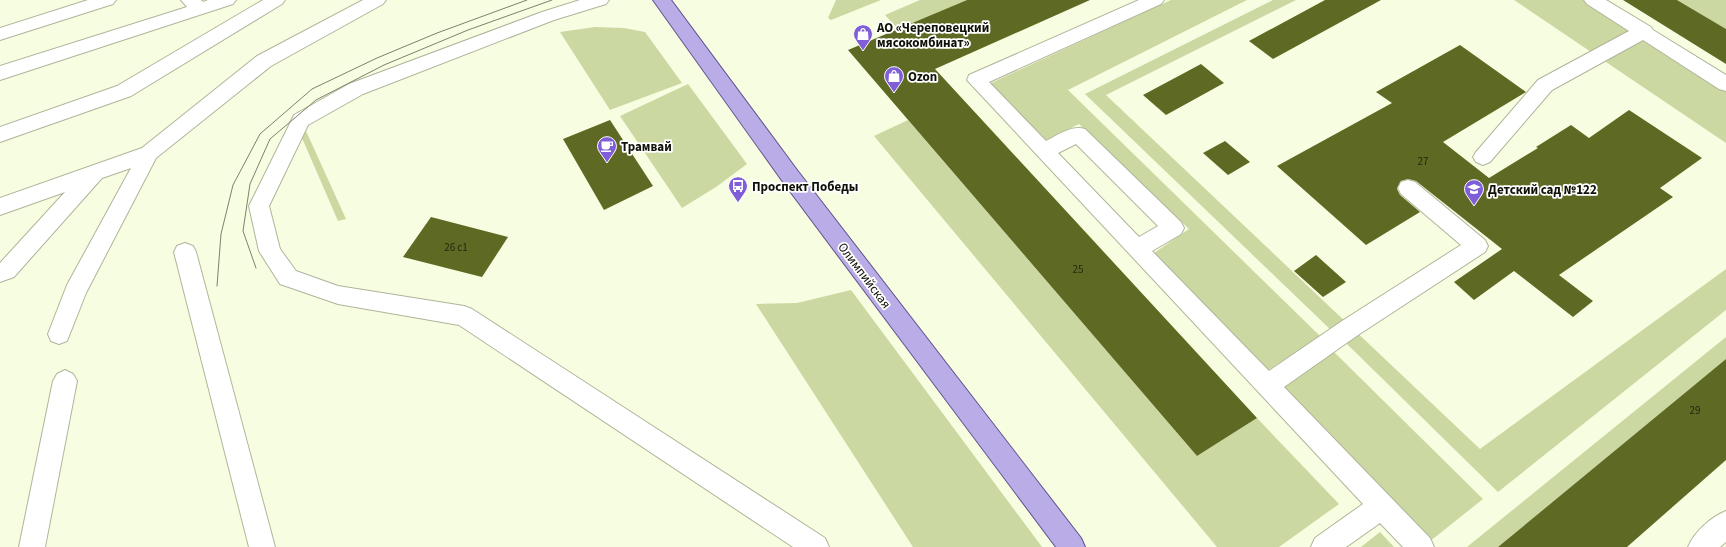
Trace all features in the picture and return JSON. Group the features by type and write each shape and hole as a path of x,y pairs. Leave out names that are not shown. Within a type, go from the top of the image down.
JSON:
{"main road":[{"name":"Олимпийская","path":"662,0 790,176 1072,547"}],"lane":[{"path":"0,34 106,0"},
{"path":"0,73 195,4 227,0"},
{"path":"0,135 124,91 276,0"},
{"path":"0,206 149,153 264,61 377,0"},
{"path":"600,0 548,16 356,89 301,120 259,206 270,251 288,278 338,295 464,316 816,547"},
{"path":"1155,0 976,80 1421,547"},
{"path":"1592,0 1644,31 1726,84"},
{"path":"1483,157 1545,85 1644,31"},
{"path":"1044,151 1078,134 1173,228 1137,249"},
{"path":"60,334 75,292 149,153"},
{"path":"0,273 6,271 96,171"},
{"path":"1267,385 1350,328 1477,246 1408,188"},
{"path":"185,252 262,547"},
{"path":"32,547 65,381"},
{"path":"1324,547 1382,506"},
{"path":"1701,547 1726,524"}],"green space":[{"path":"836,0 881,0 831,20 828,18"},
{"path":"920,0 967,0 898,29 885,15"},
{"path":"1171,0 1247,0 1068,90 1320,336 1265,372 1154,253 1189,229 1079,124 1045,141 989,84"},
{"path":"1273,0 1296,0 1106,95 1480,449 1726,269 1726,310 1498,492 1347,344 1350,328 1332,331 1085,94"},
{"path":"1514,0 1587,0 1633,29 1600,56 1648,39 1726,90 1726,143"},
{"path":"1677,0 1726,0 1726,29"},
{"path":"595,27 624,28 645,32 682,83 610,110 560,32"},
{"path":"688,84 747,164 716,187 682,208 620,116"},
{"path":"301,120 346,219 338,221 299,131"},
{"path":"908,120 1197,456 1257,418 1339,504 1279,547 1217,547 874,136"},
{"path":"851,290 1042,547 913,547 756,304 797,303"},
{"path":"1726,337 1726,359 1498,547 1467,547"},
{"path":"1334,352 1483,499 1429,542 1281,387"},
{"path":"1380,532 1394,547 1361,547"}],"building":[{"path":"967,0 1090,0 935,69 1257,418 1197,456 848,50"},
{"path":"1325,0 1381,0 1273,59 1249,41"},
{"path":"1623,0 1677,0 1726,29 1726,64"},
{"path":"1460,45 1526,92 1443,142 1489,178 1538,148 1536,147 1571,125 1589,138 1629,110 1702,158 1660,188 1673,197 1559,275 1593,301 1573,317 1514,271 1474,300 1454,282 1502,249 1416,181 1408,179 1401,181 1397,189 1400,195 1420,212 1366,245 1277,166 1392,103 1376,92"},
{"path":"1201,64 1224,83 1166,115 1143,95"},
{"name":"Трамвай","path":"610,120 653,186 604,210 563,139"},
{"path":"1225,141 1250,162 1228,175 1203,153"},
{"path":"431,217 508,237 482,277 403,257"},
{"path":"1316,255 1346,282 1323,297 1294,271"},
{"path":"1726,359 1726,460 1627,547 1498,547"}],"tram line":[{"path":"217,286 221,234 233,185 260,134 312,89 377,58 437,33 527,0"},
{"path":"256,268 243,231 250,184 270,139 316,100 384,65 468,30 552,0"}],"place":[{"name":"АО «Череповецкий мясокомбинат»","path":"863,51"},
{"name":"Ozon","path":"894,93"},
{"name":"Трамвай","path":"607,163"},
{"name":"Проспект Победы","path":"738,203"},
{"name":"Детский сад №122","path":"1474,206"}]}
